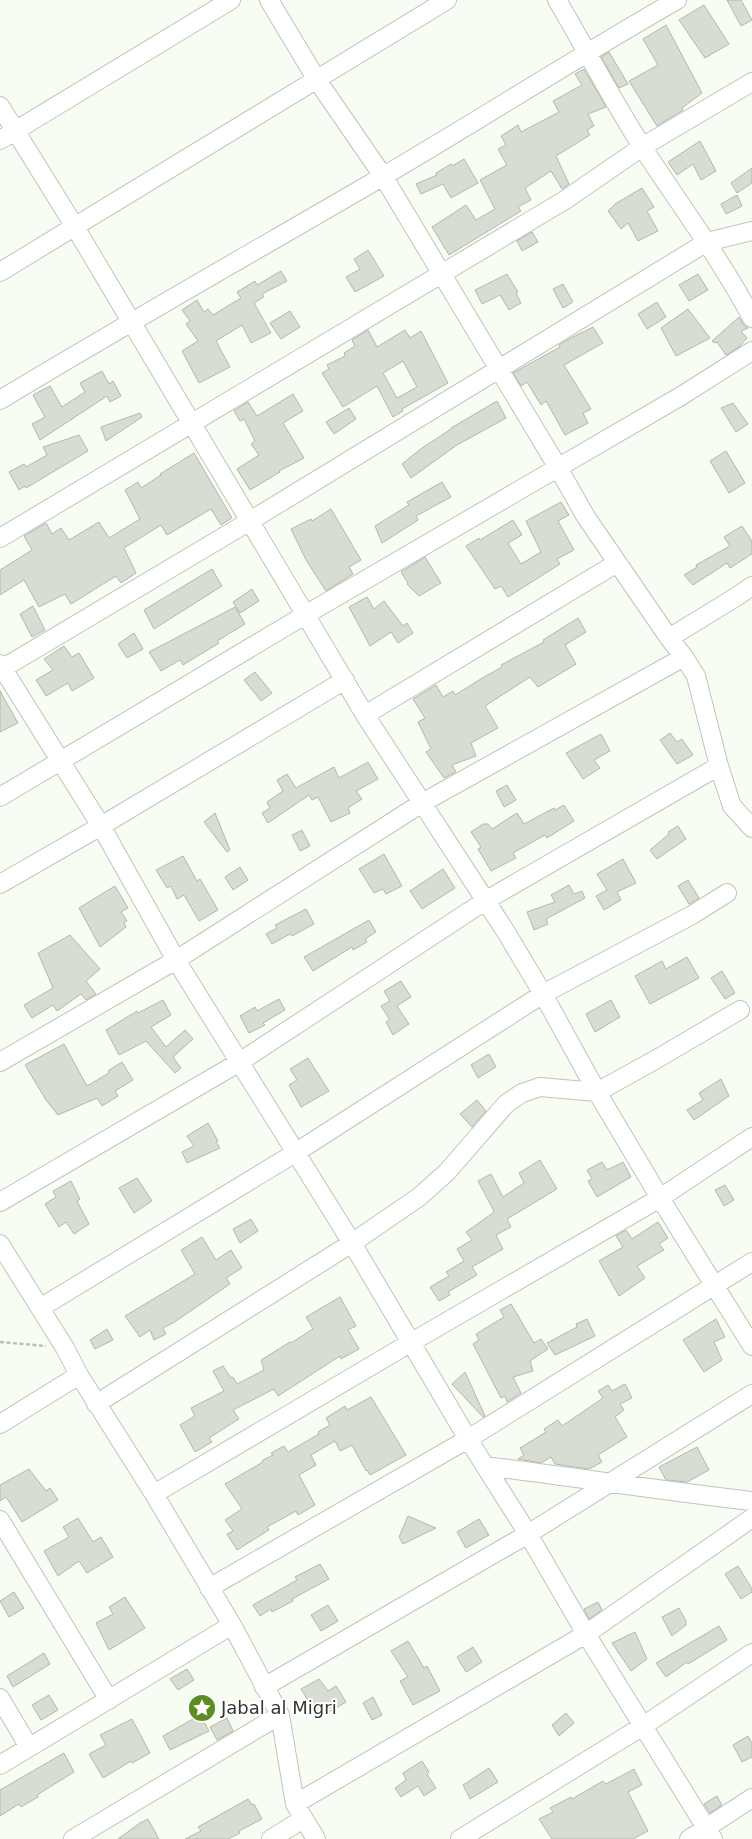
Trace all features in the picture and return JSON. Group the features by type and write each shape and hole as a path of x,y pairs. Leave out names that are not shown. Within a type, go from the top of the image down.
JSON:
{"street":[{"path":"0,140 231,0"},
{"path":"269,0 316,80 383,176 586,517 668,638 684,656 696,676 719,766 732,806 752,828"},
{"path":"0,272 447,0"},
{"path":"557,0 642,147 707,242 752,318"},
{"path":"0,400 131,321 383,176 676,0"},
{"path":"0,538 442,274 564,200 642,147 752,82"},
{"path":"0,106 75,227 365,715 544,994 597,1092 752,1346"},
{"path":"709,1834 586,1634 528,1534 468,1439 352,1243 238,1063 60,760 1,668 250,521 707,242 752,231"},
{"path":"0,798 60,760 306,614 557,466 681,396 752,351"},
{"path":"365,715 617,563"},
{"path":"668,638 752,586"},
{"path":"0,1062 176,960 422,803 684,656"},
{"path":"0,884 345,680"},
{"path":"0,1202 238,1063 485,902 719,766"},
{"path":"40,1308 295,1153 544,994 684,919 727,893"},
{"path":"96,1404 352,1243 419,1197 448,1172 506,1104 522,1093 540,1087 597,1092 656,1060 740,1010"},
{"path":"154,1494 410,1342 660,1198 752,1137"},
{"path":"0,1244 65,1348 96,1404 154,1494 232,1625 280,1715 299,1811 316,1839"},
{"path":"209,1588 468,1439 752,1262"},
{"path":"0,1424 79,1375"},
{"path":"264,1687 528,1534 752,1394"},
{"path":"485,1466 611,1482 668,1492 752,1501"},
{"path":"271,1839 299,1811 586,1634 752,1518"},
{"path":"0,1520 109,1700"},
{"path":"0,1765 232,1625"},
{"path":"460,1839 643,1726 752,1653"},
{"path":"0,1698 29,1747"},
{"path":"73,1839 92,1834 280,1715"},
{"path":"690,1839 709,1834 752,1798"}],"path":[{"path":"0,1342 65,1348"}],"building":[{"path":"727,0 741,0 752,20 741,26"},
{"path":"704,5 729,44 705,58 679,20"},
{"path":"666,25 702,93 682,108 683,110 657,126 629,81 658,65 643,39"},
{"path":"609,52 628,84 619,88 601,57"},
{"path":"584,69 606,107 588,114 594,126 587,130 590,135 556,156 569,184 562,189 551,171 525,188 531,200 518,207 521,211 449,255 432,227 466,205 476,220 495,209 480,180 507,165 498,149 506,145 501,136 518,125 521,132 559,112 553,101 582,85 575,74"},
{"path":"700,141 716,171 701,180 693,164 677,175 668,162"},
{"path":"464,159 478,183 451,198 443,184 421,194 416,184 437,175 436,173 451,164 452,166"},
{"path":"752,168 752,183 737,193 731,183"},
{"path":"642,188 654,207 647,211 658,231 638,241 628,223 621,229 608,211 615,204"},
{"path":"737,195 742,206 726,214 721,204"},
{"path":"532,232 538,242 522,251 517,241"},
{"path":"368,250 384,276 355,292 346,277 360,269 354,259"},
{"path":"281,271 287,281 262,294 264,297 254,303 271,333 251,343 242,325 216,341 230,367 199,383 182,351 198,341 186,324 190,321 182,310 197,300 204,312 208,309 213,315 241,298 237,292 255,281 257,285"},
{"path":"507,274 518,292 516,293 521,303 509,310 500,295 482,304 475,290"},
{"path":"698,274 708,290 689,301 679,285"},
{"path":"563,284 573,302 563,308 553,289"},
{"path":"657,302 666,317 647,329 638,314"},
{"path":"688,309 710,338 676,356 661,328"},
{"path":"290,311 300,327 281,339 270,323"},
{"path":"739,317 748,328 741,331 747,338 739,347 726,355 717,342 714,343 712,341"},
{"path":"593,327 603,343 564,365 591,409 583,413 588,423 565,435 546,401 541,405 527,382 521,386 513,373 560,347 559,345 569,339"},
{"path":"368,330 377,347 405,330 410,338 421,331 448,383 402,409 403,411 393,417 377,386 343,407 322,373 329,369 327,365 345,356 344,353 355,346 352,340","holes":["403,361 417,387 397,398 383,373"]},
{"path":"102,371 109,384 113,381 121,396 110,402 107,396 40,440 32,424 45,417 33,395 50,386 62,407 85,392 80,383"},
{"path":"293,394 303,411 283,423 304,458 279,471 250,490 237,469 259,455 251,444 255,441 244,419 240,421 234,411 248,402 257,416"},
{"path":"497,401 506,418 457,445 411,478 402,464 451,428"},
{"path":"733,403 748,424 736,432 721,408"},
{"path":"349,408 356,419 334,434 326,422"},
{"path":"140,413 142,417 106,441 101,427"},
{"path":"79,435 88,451 26,488 25,486 19,490 9,472 24,464 26,467 47,455 43,447"},
{"path":"726,451 745,483 729,493 710,461"},
{"path":"194,453 232,518 221,525 211,509 167,535 161,525 124,548 136,573 121,583 116,576 71,604 65,594 39,607 24,580 0,595 0,570 32,550 24,536 46,523 52,534 61,528 69,540 99,522 109,538 140,519 125,490 138,482 141,488"},
{"path":"442,482 451,497 416,516 418,520 382,543 375,526 409,505 407,502"},
{"path":"561,502 569,515 558,521 574,550 557,559 560,564 508,597 501,586 495,589 466,546 479,538 480,540 513,520 522,535 508,543 521,564 541,552 526,521"},
{"path":"331,509 361,560 349,567 353,574 326,591 306,560 291,529 311,519 312,521"},
{"path":"742,526 752,541 752,554 730,568 727,563 693,585 684,575 697,567 696,565 730,546 724,537"},
{"path":"425,557 441,583 419,596 407,584 401,572"},
{"path":"212,569 222,586 154,629 144,610"},
{"path":"252,589 259,601 240,613 233,602"},
{"path":"367,597 374,609 384,601 403,626 407,623 413,633 398,643 391,632 370,646 349,607"},
{"path":"33,606 45,630 32,637 20,614"},
{"path":"235,607 245,624 217,641 219,643 183,665 180,660 161,671 149,652"},
{"path":"578,618 586,632 565,645 576,664 538,687 530,677 485,706 498,728 471,743 476,756 452,765 456,772 444,778 426,752 431,749 418,722 425,718 413,699 436,685 443,697 453,691 455,695 502,667 501,665 544,642 543,640"},
{"path":"134,633 143,649 127,658 118,644"},
{"path":"64,646 72,657 79,653 94,678 72,691 68,683 46,696 36,680 53,670 44,659"},
{"path":"255,672 272,693 261,701 244,680"},
{"path":"0,691 18,723 0,732"},
{"path":"670,733 677,742 682,739 693,755 677,764 660,740"},
{"path":"601,734 610,751 594,760 600,768 583,779 566,753"},
{"path":"368,762 378,779 356,791 362,799 348,808 350,813 331,822 318,797 312,800 309,795 268,823 262,813 270,808 267,802 283,791 277,780 287,774 296,788 334,767 339,778"},
{"path":"507,785 516,800 504,807 496,791"},
{"path":"564,805 574,821 547,838 545,835 513,853 516,858 491,871 478,849 481,847 471,832 483,824 488,824 492,829 517,813 524,824 554,808 555,810"},
{"path":"215,813 230,850 227,852 204,822"},
{"path":"678,826 686,839 657,859 650,850 669,834 668,832"},
{"path":"302,830 310,846 300,851 292,835"},
{"path":"384,854 402,886 386,894 383,889 374,893 359,869"},
{"path":"183,856 197,881 200,879 218,910 199,921 184,895 177,899 171,886 167,888 156,870"},
{"path":"623,859 636,883 617,892 621,900 604,910 596,896 607,890 597,874"},
{"path":"240,867 248,880 233,890 225,877"},
{"path":"443,869 455,888 422,909 410,891"},
{"path":"688,880 699,898 689,904 678,886"},
{"path":"569,885 574,894 582,891 585,898 546,919 548,924 534,930 527,912 555,902 551,895"},
{"path":"115,886 128,908 121,912 127,921 124,922 126,927 100,947 79,908"},
{"path":"306,909 314,924 272,944 266,934 277,928 275,925"},
{"path":"369,920 376,932 365,939 367,942 353,950 352,947 313,971 304,957"},
{"path":"70,935 100,969 86,981 96,994 86,1000 81,994 57,1011 53,1005 32,1018 24,1005 53,988 38,953"},
{"path":"687,957 699,978 650,1004 635,976 662,961 666,969"},
{"path":"722,971 735,993 725,999 711,978"},
{"path":"401,981 411,997 397,1006 409,1024 393,1035 386,1022 390,1020 381,1006 390,1001 384,991"},
{"path":"279,999 285,1010 263,1023 265,1025 249,1033 240,1016 255,1007 257,1011"},
{"path":"163,1000 171,1015 151,1027 166,1047 185,1030 193,1039 173,1057 181,1068 175,1073 146,1041 119,1055 106,1030 137,1011 138,1013"},
{"path":"611,1000 620,1017 595,1032 586,1014"},
{"path":"64,1044 87,1086 109,1073 108,1071 122,1062 133,1080 115,1091 118,1096 102,1106 97,1098 58,1115 46,1100 25,1065"},
{"path":"489,1054 496,1067 478,1078 471,1065"},
{"path":"308,1058 329,1091 301,1107 289,1085 297,1080 290,1069"},
{"path":"721,1079 729,1096 694,1120 687,1110 703,1100 699,1093"},
{"path":"477,1100 486,1111 472,1127 460,1114"},
{"path":"208,1123 220,1148 187,1163 182,1152 194,1146 187,1136"},
{"path":"540,1160 557,1189 507,1219 511,1227 496,1235 503,1249 472,1267 477,1275 448,1292 450,1295 439,1301 430,1287 449,1276 446,1272 464,1261 457,1249 472,1240 466,1232 494,1211 478,1181 491,1174 503,1197 524,1183 519,1173"},
{"path":"602,1162 607,1170 623,1162 631,1177 597,1197 588,1181 592,1179 587,1170"},
{"path":"137,1178 152,1201 134,1213 119,1188"},
{"path":"71,1181 80,1199 77,1201 89,1224 74,1234 66,1222 59,1227 45,1204 56,1197 53,1191"},
{"path":"725,1185 734,1200 724,1206 715,1190"},
{"path":"251,1219 258,1231 240,1243 233,1229"},
{"path":"658,1222 668,1238 659,1244 664,1250 637,1266 645,1278 619,1296 599,1261 623,1247 616,1236 626,1230 632,1239"},
{"path":"202,1237 216,1260 231,1250 242,1268 226,1278 230,1284 163,1328 166,1334 154,1340 150,1330 140,1337 125,1316 195,1274 181,1250"},
{"path":"340,1297 356,1326 348,1330 359,1349 341,1359 340,1356 278,1396 274,1389 233,1410 239,1419 209,1438 212,1442 195,1452 180,1425 195,1416 191,1408 224,1391 213,1371 223,1366 237,1384 264,1370 261,1360 313,1329 306,1317"},
{"path":"511,1304 534,1343 541,1339 548,1349 530,1361 533,1371 513,1377 521,1393 507,1402 505,1396 501,1398 473,1344 479,1340 476,1334 504,1317 500,1310"},
{"path":"587,1319 595,1336 555,1355 547,1343 577,1327 576,1324"},
{"path":"716,1319 725,1337 714,1342 722,1360 704,1372 683,1340"},
{"path":"107,1329 113,1340 95,1349 90,1340"},
{"path":"465,1372 485,1416 483,1417 452,1384"},
{"path":"625,1384 632,1398 620,1404 624,1410 615,1417 627,1437 598,1455 602,1462 589,1469 555,1464 551,1457 541,1463 518,1459 524,1455 520,1448 546,1432 544,1429 558,1420 562,1426 603,1398 598,1391 608,1385 612,1391"},
{"path":"371,1397 406,1455 370,1475 352,1445 340,1451 335,1441 311,1455 316,1465 299,1475 315,1505 298,1515 296,1511 267,1527 269,1530 237,1550 227,1534 233,1531 225,1520 242,1509 225,1484 263,1462 263,1460 273,1455 271,1453 284,1446 288,1452 319,1434 318,1432 330,1425 326,1418 345,1406 347,1410"},
{"path":"697,1447 709,1470 687,1482 666,1480 659,1467"},
{"path":"29,1469 46,1491 50,1488 58,1500 22,1522 6,1497 0,1501 0,1485"},
{"path":"408,1516 436,1528 403,1544 399,1537"},
{"path":"78,1518 93,1542 101,1537 113,1557 87,1573 79,1561 58,1576 44,1551 69,1537 63,1527"},
{"path":"479,1519 489,1535 466,1548 457,1532"},
{"path":"320,1564 329,1579 292,1599 293,1601 272,1612 271,1609 260,1616 253,1605 297,1580 295,1577"},
{"path":"738,1566 752,1589 752,1592 741,1599 725,1574"},
{"path":"14,1592 24,1608 9,1617 0,1601"},
{"path":"125,1597 145,1628 109,1650 96,1623 113,1614 109,1607"},
{"path":"598,1602 602,1610 589,1619 584,1609"},
{"path":"328,1605 338,1621 321,1631 311,1615"},
{"path":"679,1608 686,1621 686,1625 672,1636 662,1617"},
{"path":"719,1626 727,1640 688,1664 687,1662 666,1677 656,1663"},
{"path":"635,1632 647,1659 631,1671 612,1643"},
{"path":"408,1641 424,1668 427,1666 440,1691 413,1705 400,1681 408,1677 391,1651"},
{"path":"473,1647 482,1662 466,1672 457,1657"},
{"path":"44,1653 50,1664 13,1687 7,1676"},
{"path":"187,1669 194,1680 178,1690 170,1679"},
{"path":"319,1679 328,1691 336,1686 346,1702 319,1718 301,1689"},
{"path":"49,1695 58,1710 41,1720 32,1705"},
{"path":"373,1697 382,1715 372,1720 363,1703"},
{"path":"566,1713 574,1723 559,1736 552,1725"},
{"path":"200,1715 209,1731 170,1750 163,1736"},
{"path":"227,1718 233,1731 217,1740 210,1727"},
{"path":"132,1719 150,1753 132,1763 131,1761 103,1778 89,1754 106,1745 100,1735"},
{"path":"748,1736 752,1743 752,1757 742,1762 733,1745"},
{"path":"64,1753 74,1772 37,1795 38,1797 21,1807 19,1804 0,1816 0,1790"},
{"path":"422,1761 429,1772 427,1774 436,1788 424,1796 418,1786 401,1797 395,1788 406,1780 403,1773"},
{"path":"489,1768 498,1782 470,1799 463,1785"},
{"path":"634,1769 642,1785 628,1792 648,1831 633,1839 552,1839 539,1819 553,1812 550,1808 571,1797 572,1799 603,1781 606,1784"},
{"path":"717,1796 722,1805 710,1813 704,1804"},
{"path":"248,1799 252,1805 254,1804 262,1819 239,1831 240,1833 228,1839 185,1839 201,1831 198,1827"},
{"path":"148,1819 159,1839 118,1839 140,1823"}],"place":[{"name":"Jabal al Migri","path":"202,1708"}]}
